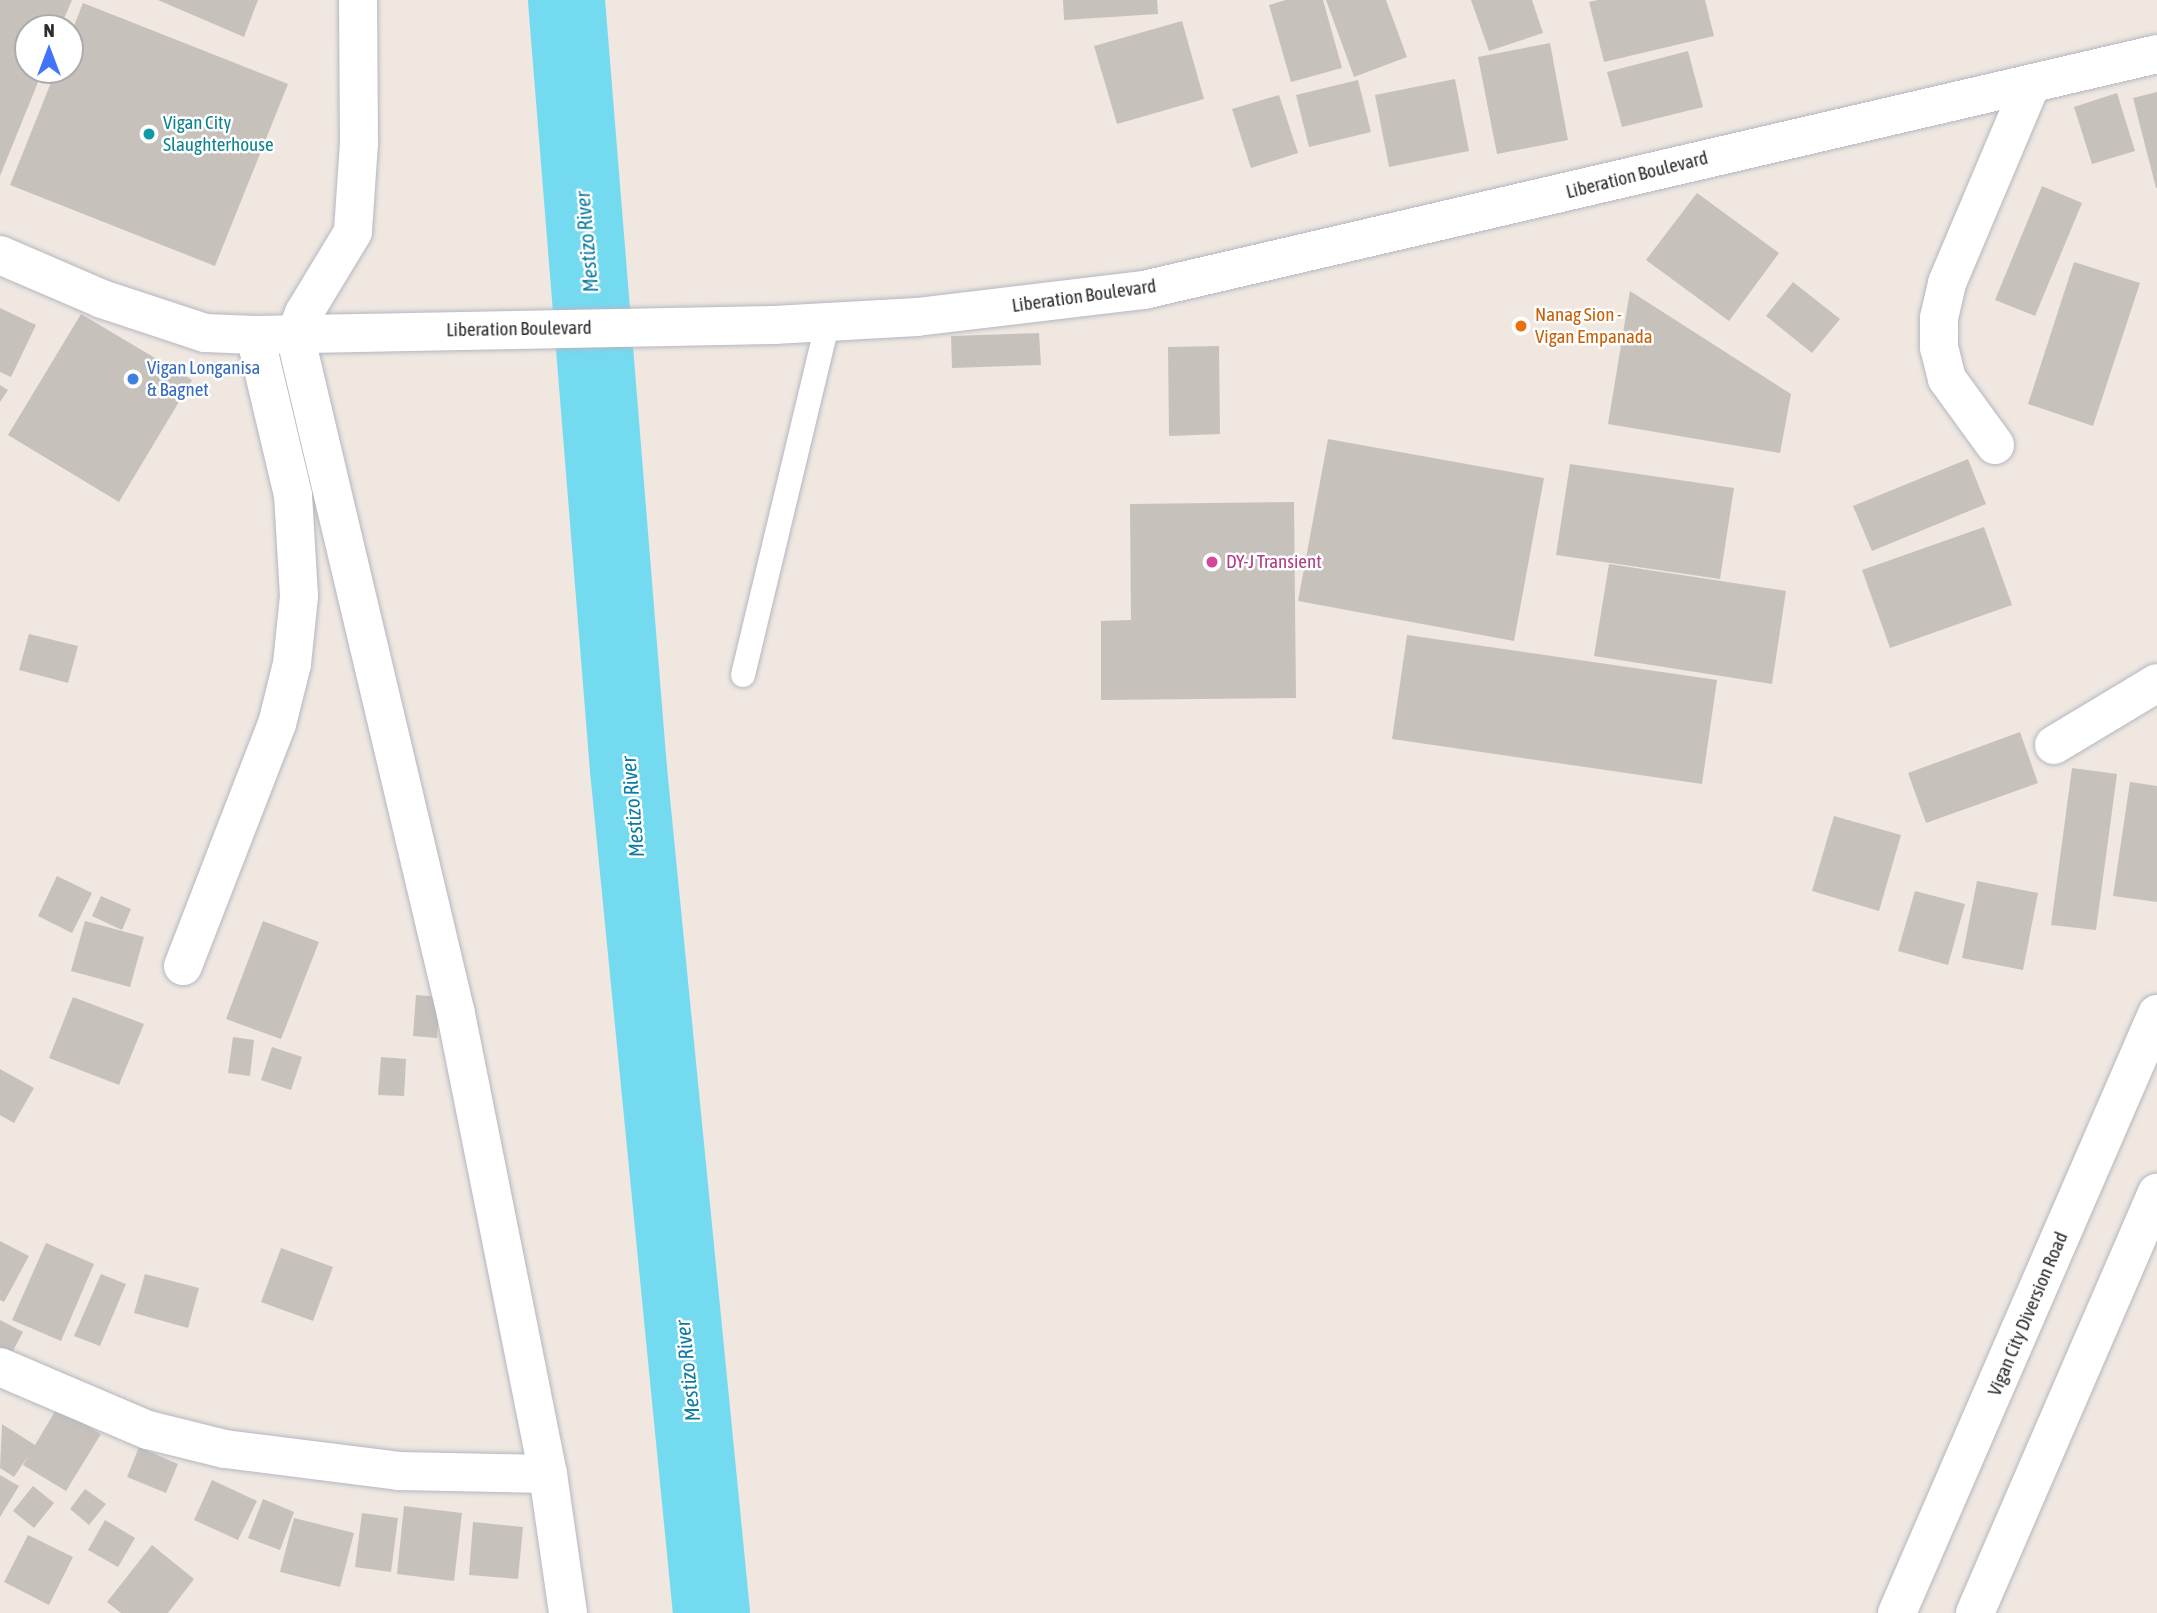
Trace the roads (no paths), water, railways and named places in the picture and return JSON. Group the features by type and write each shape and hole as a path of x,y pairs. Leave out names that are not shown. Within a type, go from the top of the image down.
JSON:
{"street":[{"path":"358,0 359,143 353,232 304,313 295,335 456,1014 548,1474 568,1613"},
{"name":"Liberation Boulevard","path":"0,255 102,299 205,333 295,335 338,332 774,325 916,317 1144,290 2157,54"},
{"path":"1995,445 1947,379 1939,348 1939,318 1947,283 2031,84"},
{"path":"183,966 277,724 295,637 299,596 293,495 255,335"},
{"path":"2054,745 2157,683"},
{"name":"Vigan City Diversion Road","path":"1897,1613 2157,1014"},
{"path":"1975,1613 2157,1193"},
{"path":"0,1367 148,1430 225,1449 399,1471 548,1474"}],"lane":[{"path":"743,675 828,322"}],"waterway":[{"name":"Mestizo River","path":"566,0 628,769 711,1613"}],"place":[{"name":"Vigan City Slaughterhouse","path":"149,134"},
{"name":"Nanag Sion - Vigan Empanada","path":"1521,326"},
{"name":"Vigan Longanisa & Bagnet","path":"133,379"},
{"name":"DY-J Transient","path":"1212,562"}]}
